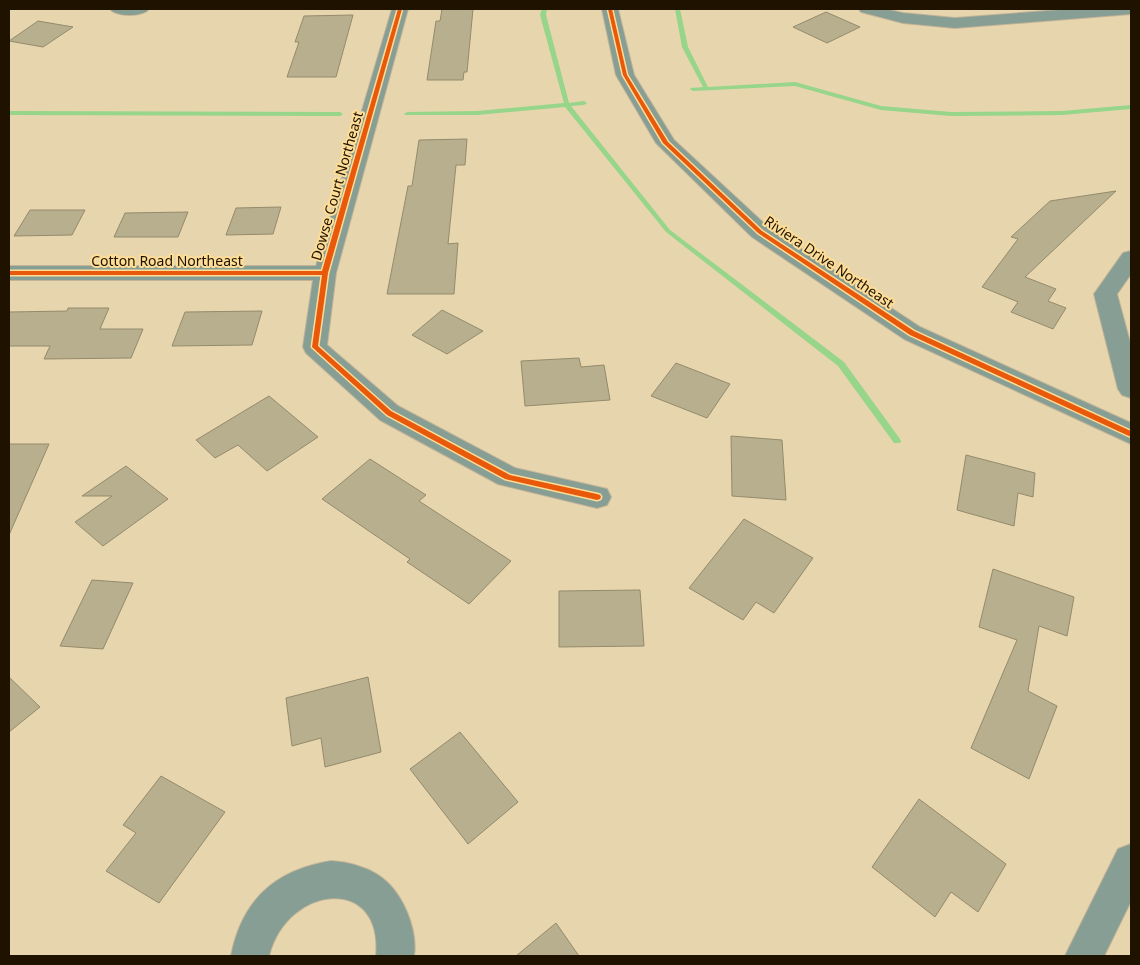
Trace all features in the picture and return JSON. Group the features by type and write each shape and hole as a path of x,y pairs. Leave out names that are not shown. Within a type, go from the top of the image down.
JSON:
{"street":[{"path":"118,9 141,9"},
{"name":"Dowse Court Northeast","path":"400,9 325,273 315,347 389,413 508,477 597,497"},
{"name":"Riviera Drive Northeast","path":"610,9 625,75 666,142 760,232 912,334 1131,434"},
{"path":"867,9 902,18 955,23 1131,10"},
{"path":"1131,258 1106,294 1131,389"},
{"name":"Cotton Road Northeast","path":"9,273 325,273"},
{"path":"1084,956 1131,862"},
{"path":"250,956 253,942 265,917 283,898 305,885 328,879 350,880 370,890 385,906 394,927 395,956"}],"building":[{"path":"442,9 473,9 467,72 464,72 463,80 427,80 436,21 440,21"},
{"path":"826,12 860,27 827,43 793,27"},
{"path":"353,15 336,77 287,77 299,42 295,42 304,16"},
{"path":"38,21 73,27 43,47 9,41"},
{"path":"467,139 465,165 456,165 448,244 458,243 454,294 387,294 408,186 412,186 419,140"},
{"path":"1116,191 1025,277 1056,289 1048,301 1066,308 1053,329 1011,312 1018,302 982,287 1018,239 1011,237 1050,201"},
{"path":"281,207 273,234 226,235 236,208"},
{"path":"30,210 85,210 72,235 14,236"},
{"path":"188,212 178,237 114,237 125,213"},
{"path":"68,308 109,308 100,329 143,329 131,358 44,359 50,346 9,346 9,312 67,311"},
{"path":"442,310 483,331 447,354 412,335"},
{"path":"262,311 252,345 172,346 185,312"},
{"path":"579,358 581,367 604,365 610,400 525,406 521,361"},
{"path":"676,363 730,384 707,418 651,396"},
{"path":"269,396 318,437 267,471 238,445 215,458 196,440"},
{"path":"731,436 782,440 786,500 732,496"},
{"path":"9,444 49,444 9,535"},
{"path":"966,455 1035,473 1033,497 1018,493 1014,526 957,510"},
{"path":"370,459 426,495 419,501 511,561 469,604 407,562 410,559 322,499"},
{"path":"126,466 168,499 103,546 75,522 112,496 82,496"},
{"path":"744,519 813,558 774,613 756,602 743,620 689,588"},
{"path":"993,569 1074,597 1067,636 1039,626 1028,691 1057,706 1029,779 971,748 1017,640 979,627"},
{"path":"92,580 133,583 103,649 60,646"},
{"path":"640,590 644,646 559,647 559,591"},
{"path":"9,677 40,707 9,732"},
{"path":"368,677 381,752 325,767 321,738 292,746 286,698"},
{"path":"460,732 518,802 468,844 410,769"},
{"path":"161,776 225,812 159,903 106,871 136,833 123,825"},
{"path":"919,799 1006,864 978,912 951,892 935,917 872,867"},
{"path":"556,923 579,956 516,956"}],"waterway":[{"path":"544,9 543,15 567,105"},
{"path":"677,9 685,47 706,88"},
{"path":"693,89 795,84 881,108 951,114 1062,113 1131,107"},
{"path":"567,105 584,103"},
{"path":"407,114 477,113 567,105"},
{"path":"567,105 668,231 841,364 897,441"},
{"path":"9,113 340,114"}],"cycle path":[{"path":"400,9 325,273 315,347 389,413 508,477 597,497"},
{"path":"610,9 625,75 666,143 760,232 912,333 1131,434"},
{"path":"9,273 325,273"}]}
